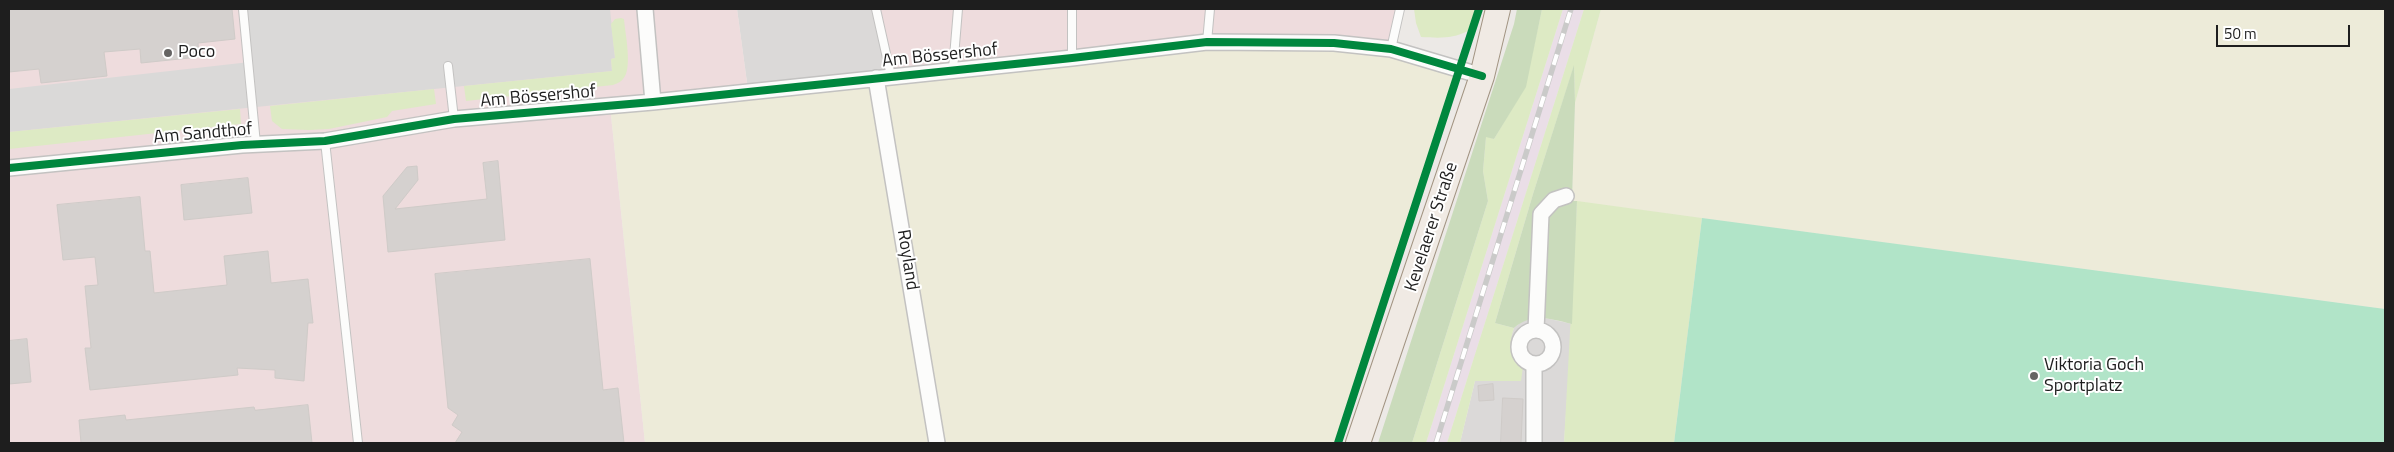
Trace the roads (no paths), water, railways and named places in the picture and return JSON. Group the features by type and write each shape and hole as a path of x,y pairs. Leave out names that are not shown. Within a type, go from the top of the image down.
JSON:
{"main road":[{"name":"Kevelaerer Straße","path":"1358,443 1482,76 1498,9"}],"street":[{"path":"645,9 653,102"},
{"name":"Am Bössershof","path":"399,128 454,120 653,102 1207,42 1334,43 1391,49 1482,76"},
{"name":"Royland","path":"884,77 937,443"},
{"name":"Am Sandthof","path":"9,168 256,144 325,142 399,128"},
{"path":"1536,330 1540,214 1554,200 1566,196"},
{"path":"1536,330 1547,334 1553,345 1553,351 1546,361 1534,364 1525,360 1519,346 1522,337 1536,330"},
{"path":"1534,364 1534,443"}],"lane":[{"path":"243,9 256,144"},
{"name":"Am Bössershof","path":"876,9 884,77"},
{"path":"953,69 958,9"},
{"path":"1072,9 1072,58"},
{"path":"1207,42 1210,9"},
{"path":"1391,49 1400,9"},
{"path":"448,66 454,120"},
{"path":"325,142 358,443"}],"railway":[{"path":"1436,443 1571,9"}],"place":[{"name":"Poco","path":"168,53"},
{"name":"Viktoria Goch Sportplatz","path":"2034,376"}]}
